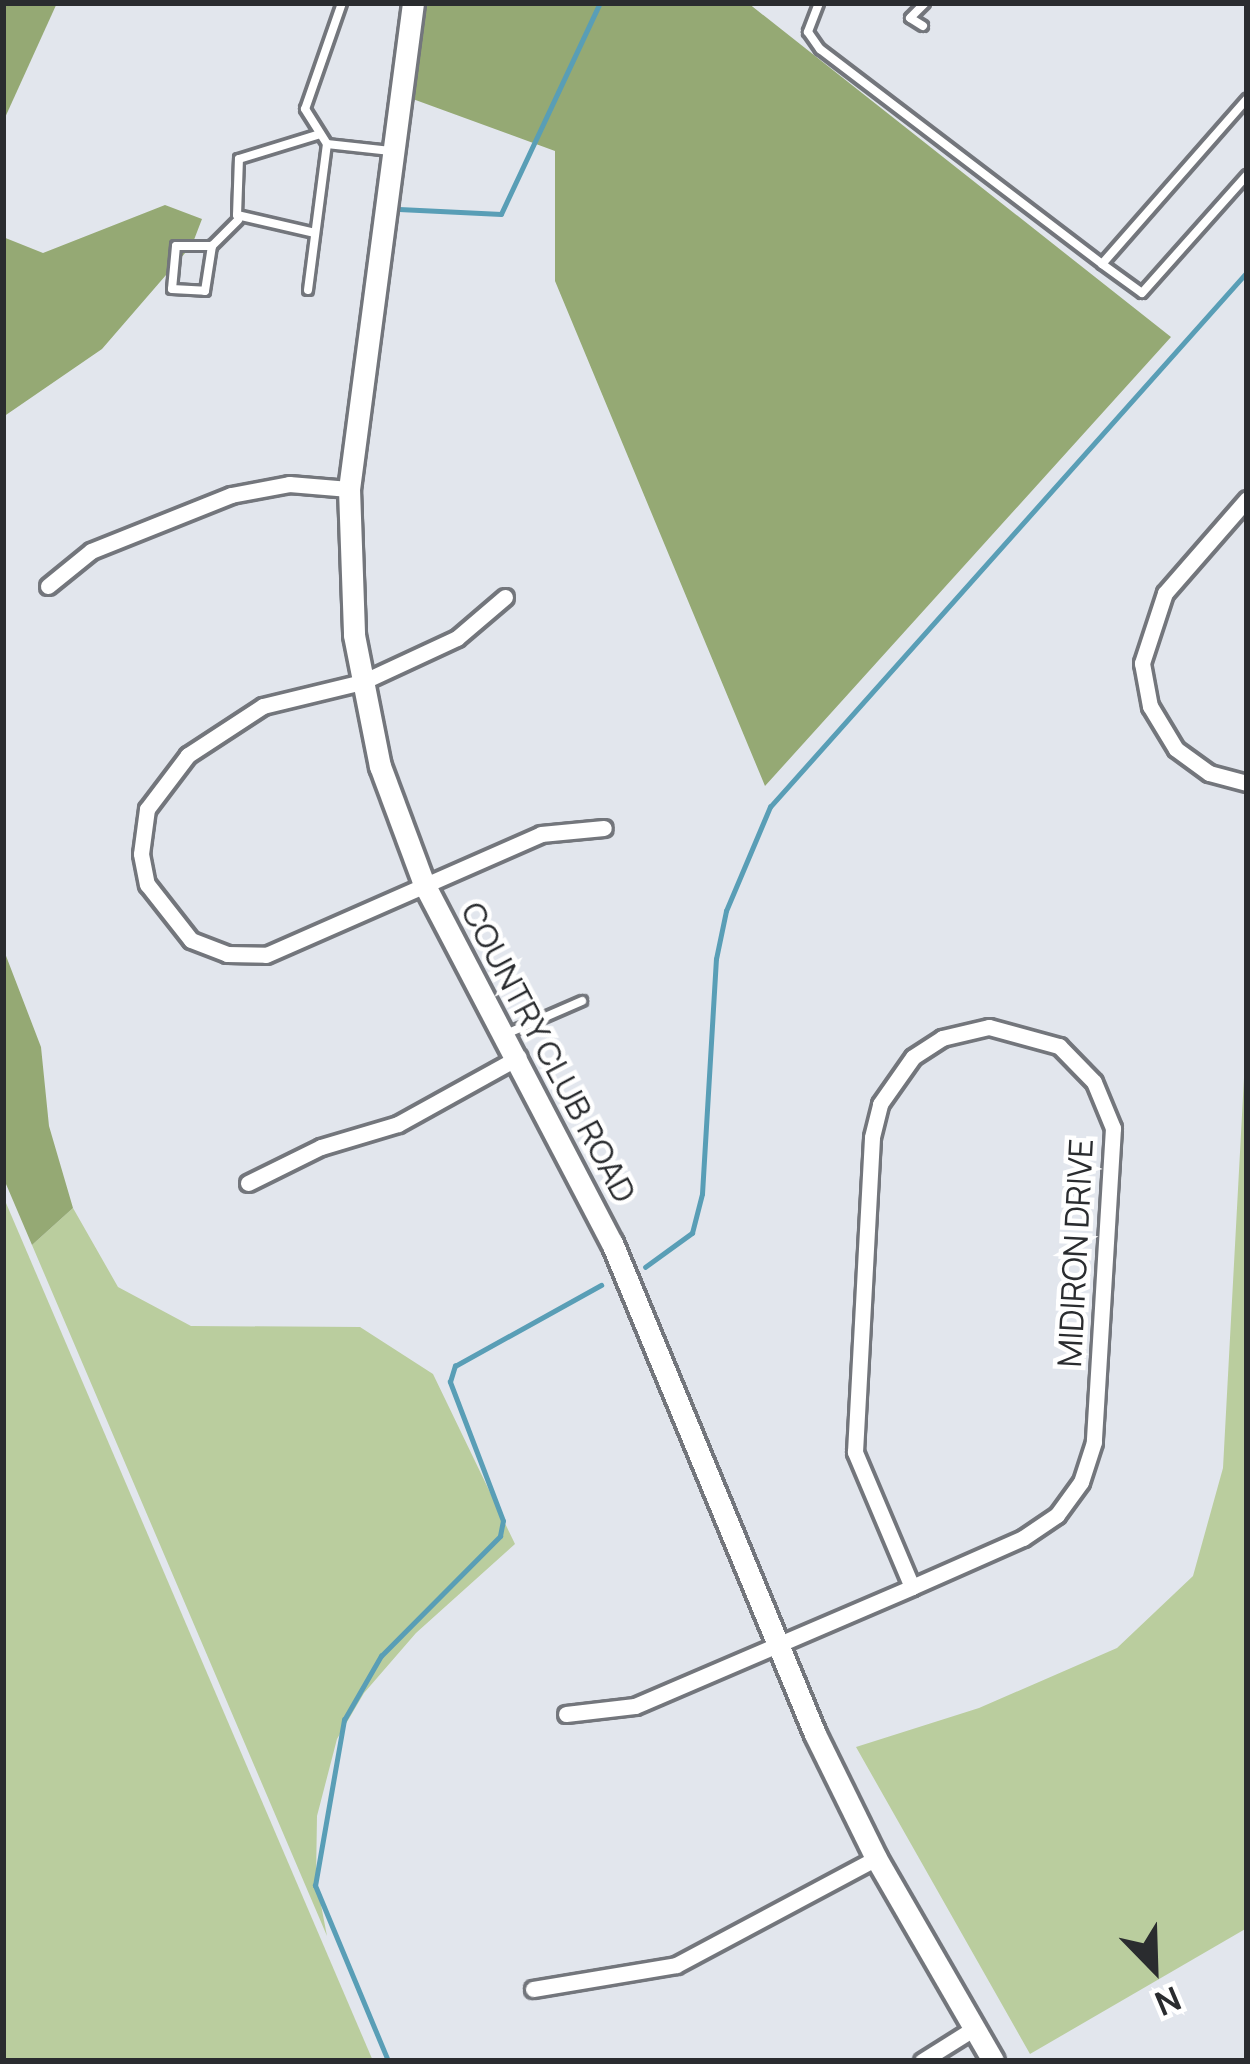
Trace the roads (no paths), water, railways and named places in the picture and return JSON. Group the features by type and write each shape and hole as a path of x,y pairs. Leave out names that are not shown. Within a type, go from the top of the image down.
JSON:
{"street":[{"name":"COUNTRY CLUB ROAD","path":"413,3 349,489 362,682 380,766 424,884 519,1058 623,1269 776,1646 876,1858 993,2061"},
{"path":"48,586 91,551 231,495 289,484 349,489"},
{"path":"1247,499 1157,605 1142,663 1150,706 1176,749 1208,773 1247,783"},
{"path":"505,597 457,638 362,682 263,706 188,755 147,809 141,854 147,884 191,940 254,956 291,947 541,834 604,828"},
{"name":"MIDIRON DRIVE","path":"566,1714 635,1706 776,1646 912,1587 1023,1538 1057,1515 1081,1482 1094,1442 1113,1128 1078,1062 1048,1040 1013,1029 965,1030 913,1057 880,1104 872,1137 855,1452 912,1587"},
{"path":"248,1183 321,1148 398,1124 519,1058"},
{"path":"533,1989 676,1965 876,1858"},
{"path":"922,2061 973,2030"}],"lane":[{"path":"342,3 305,109 317,135 327,144 392,151"},
{"path":"819,3 808,32 820,49 1142,293 1247,175"},
{"path":"923,26 910,18 925,3"},
{"path":"1102,264 1247,99"},
{"path":"212,246 176,246 172,289 205,292 212,246 238,220 239,159 317,135"},
{"path":"308,290 327,144"},
{"path":"238,220 315,233"},
{"path":"506,1034 582,1001"}],"waterway":[{"path":"399,209 501,214 600,3"},
{"path":"645,1267 692,1233 702,1194 716,959 726,911 770,807 1247,272"},
{"path":"388,2061 315,1886 344,1720 381,1656 500,1536 503,1521 450,1382 455,1366 601,1285"}]}
